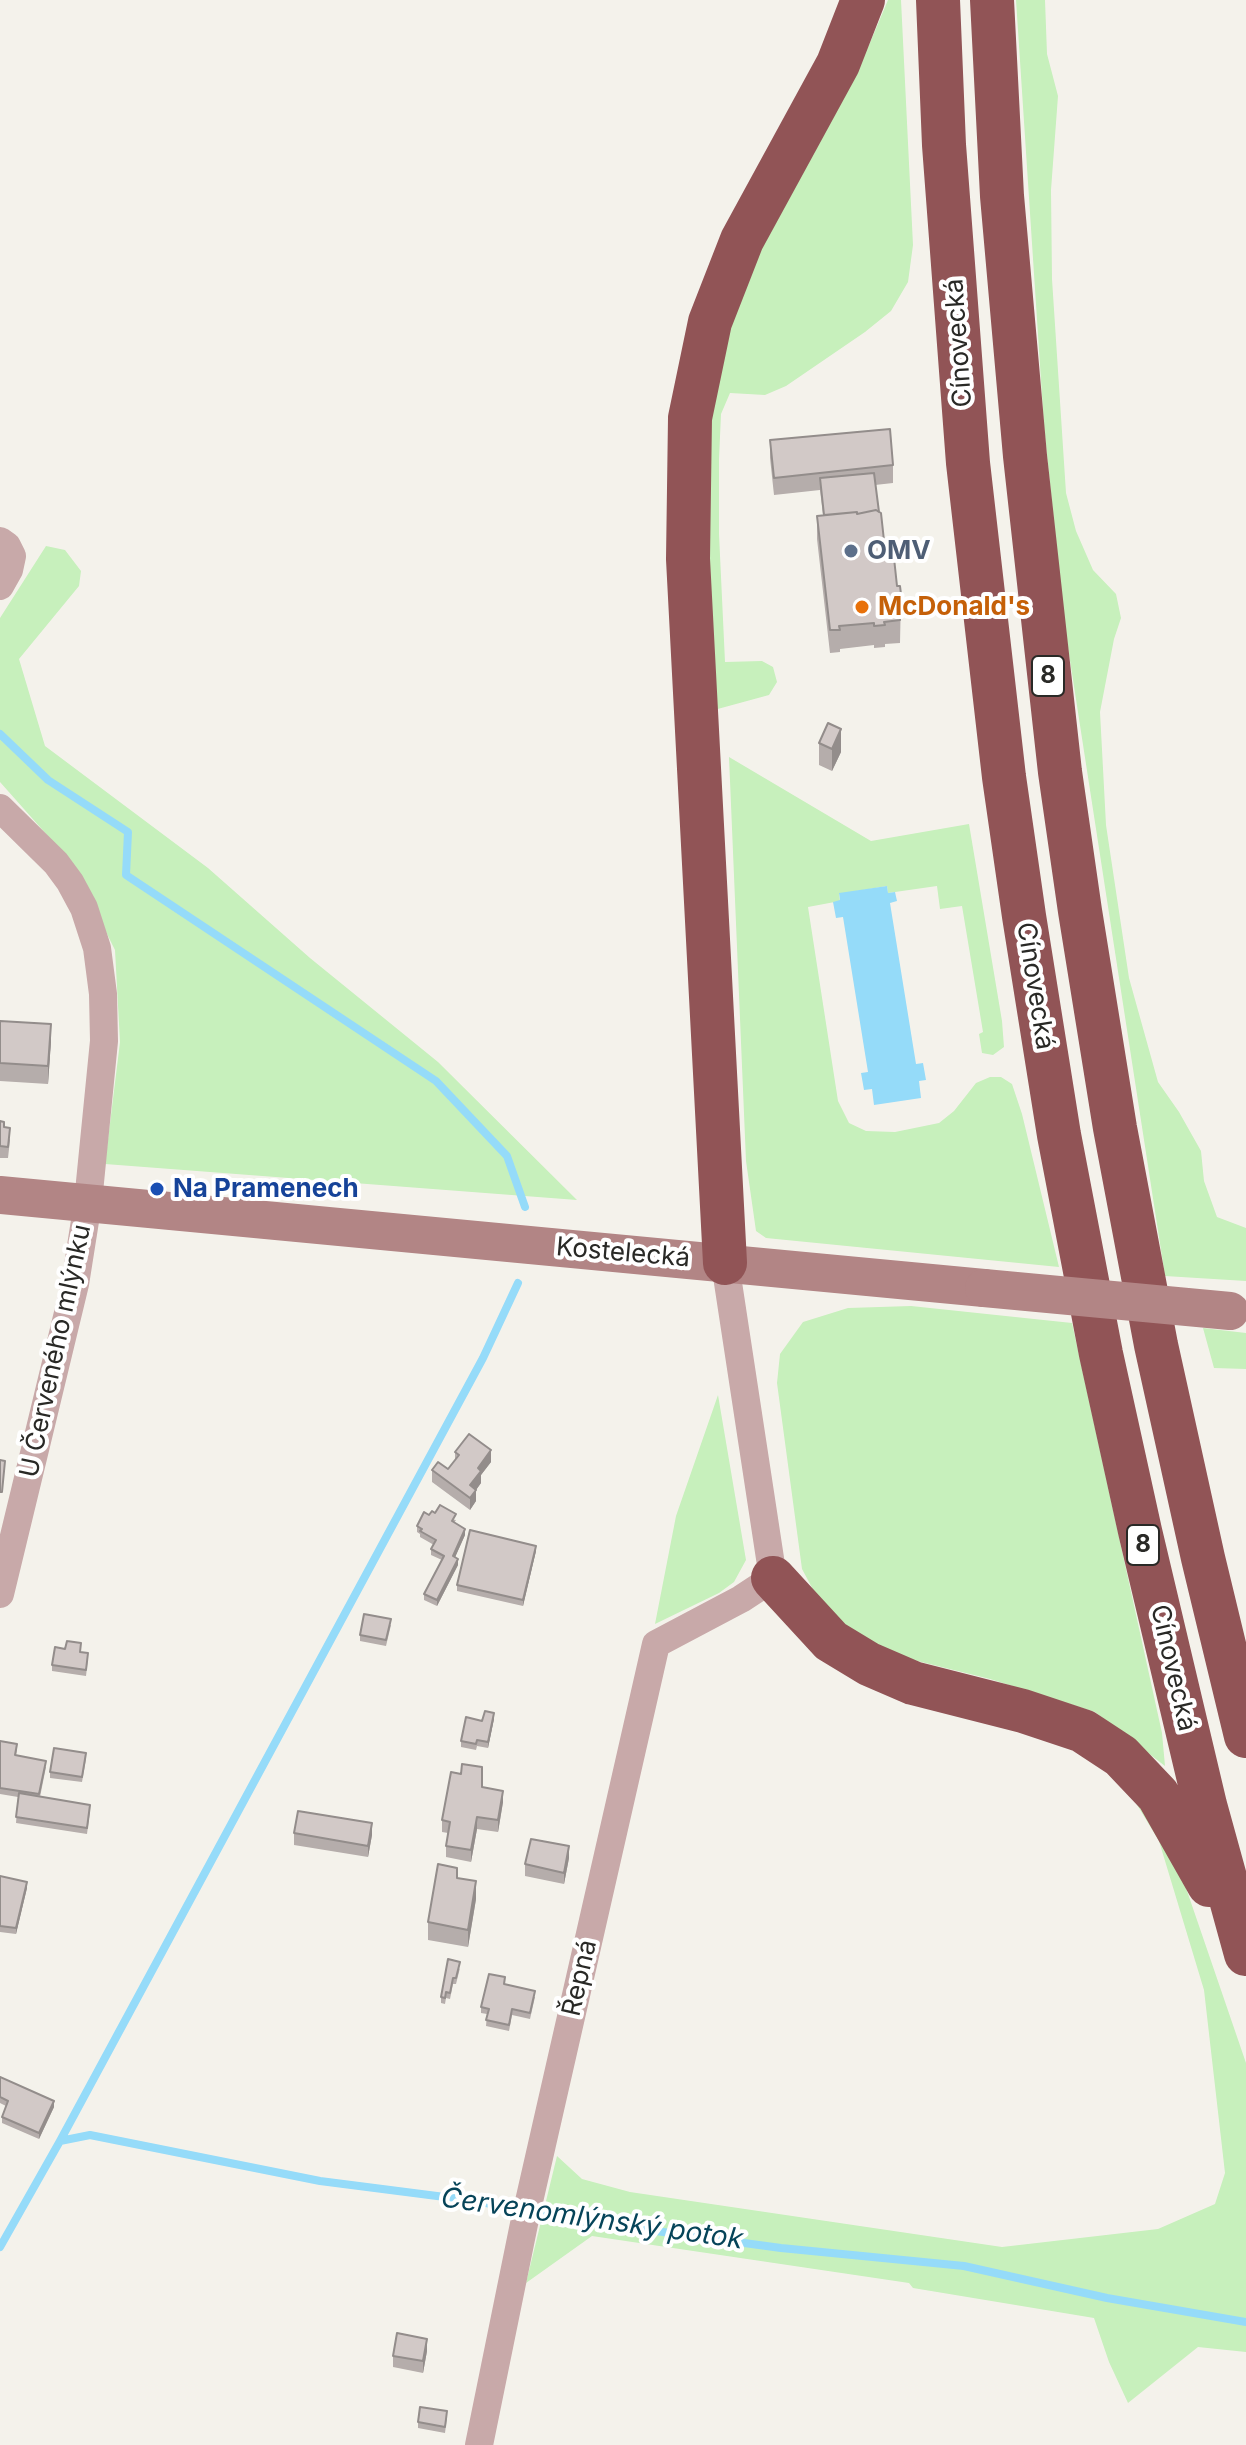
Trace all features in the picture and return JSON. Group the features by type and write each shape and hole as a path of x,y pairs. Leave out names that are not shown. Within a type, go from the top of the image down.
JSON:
{"highway":[{"path":"725,1263 688,559 690,418 710,322 742,240 838,64 863,0"},
{"name":"Cínovecká","path":"938,0 944,145 968,463 1004,777 1024,916 1059,1135 1101,1354 1205,1805 1246,1952"},
{"name":"Cínovecká","path":"992,0 1002,196 1038,590 1060,772 1115,1128 1156,1345 1246,1736"},
{"path":"1203,1558 1246,1635"},
{"path":"773,1578 831,1641 869,1664 913,1683 1023,1711 1083,1731 1121,1756 1158,1795 1246,1952"}],"main road":[{"name":"Kostelecká","path":"0,1195 1238,1312"}],"street":[{"path":"0,541 12,556 9,570 0,586"},
{"path":"0,808 56,863 70,882 84,908 97,948 103,994 104,1041 88,1202"},
{"name":"U Červeného mlýnku","path":"0,1594 75,1284 88,1202"},
{"path":"725,1263 773,1578"},
{"name":"Řepná","path":"479,2445 527,2211 656,1644 741,1599 773,1578"}],"green space":[{"path":"888,0 901,0 913,245 908,282 891,311 786,386 765,395 730,393 721,414 719,459 725,662 762,661 773,667 777,682 769,695 714,710 704,462 716,357 766,229 869,45"},
{"path":"1016,0 1045,0 1047,54 1058,96 1051,190 1052,279 1066,493 1076,531 1093,570 1116,594 1121,618 1100,712 1106,825 1129,978 1158,1082 1201,1151 1204,1181 1217,1217 1246,1228 1246,1281 1165,1276 1065,628 1044,426"},
{"path":"46,546 65,550 81,571 79,586 19,659 45,746 208,868 310,958 438,1062 577,1200 105,1164 120,1042 115,950 71,862 0,782 0,618"},
{"path":"729,757 871,841 969,824 1004,1047 993,1055 982,1053 979,1034 983,1032 962,906 940,909 937,886 888,893 887,886 839,894 840,901 808,907 838,1101 849,1123 866,1131 895,1132 939,1123 954,1111 976,1083 990,1077 1001,1077 1012,1084 1059,1267 766,1238 756,1231 746,1161"},
{"path":"911,1306 1072,1323 1162,1733 1165,1766 1095,1712 990,1679 873,1650 825,1612 802,1569 777,1383 780,1354 803,1322 848,1308"},
{"path":"1203,1328 1246,1333 1246,1369 1214,1368"},
{"path":"718,1395 746,1560 734,1582 719,1593 655,1624 676,1516"},
{"path":"1125,1785 1173,1850 1246,2063 1246,2352 1198,2347 1128,2403 1109,2362 1094,2318 913,2288 909,2283 592,2236 526,2283 557,2156 582,2179 630,2192 1002,2247 1158,2229 1215,2204 1225,2173 1204,1990 1159,1841"}],"water":[{"path":"887,886 888,893 895,892 897,901 890,903 916,1064 923,1063 926,1080 919,1081 921,1098 874,1105 872,1089 864,1090 861,1073 868,1072 843,917 836,918 833,902 840,900 839,893"}],"building":[{"path":"890,429 893,465 774,478 770,440"},
{"path":"874,473 879,512 824,515 820,478"},
{"path":"876,510 881,513 886,559 894,558 901,594 898,594 900,620 884,622 885,625 839,626 840,630 830,630 817,516"},
{"path":"828,723 841,729 832,749 819,743"},
{"path":"0,1021 51,1024 48,1066 0,1063"},
{"path":"0,1121 4,1122 4,1127 10,1128 8,1147 0,1146"},
{"path":"469,1434 491,1450 470,1485 476,1490 470,1498 432,1470 438,1462 448,1469 459,1455 455,1452"},
{"path":"0,1460 5,1461 2,1492 0,1492"},
{"path":"440,1505 456,1514 452,1521 465,1529 453,1556 458,1559 437,1600 424,1594 444,1556 431,1549 436,1540 417,1526 424,1512 429,1515 432,1511 435,1513"},
{"path":"470,1530 536,1546 523,1600 457,1585"},
{"path":"364,1614 391,1619 386,1640 360,1635"},
{"path":"67,1641 81,1643 80,1652 88,1653 86,1670 52,1665 55,1647 65,1649"},
{"path":"485,1711 494,1713 488,1742 477,1740 476,1744 461,1741 466,1717 482,1721"},
{"path":"0,1741 17,1744 15,1755 46,1761 39,1794 0,1788"},
{"path":"54,1748 86,1753 82,1777 50,1772"},
{"path":"462,1764 482,1767 482,1787 503,1791 498,1820 477,1817 471,1850 446,1846 450,1822 442,1820 451,1772 461,1774"},
{"path":"19,1793 90,1805 87,1828 16,1817"},
{"path":"298,1811 372,1823 368,1846 294,1833"},
{"path":"531,1839 569,1846 564,1873 525,1864"},
{"path":"438,1864 457,1868 457,1878 476,1881 468,1930 428,1922"},
{"path":"0,1876 27,1882 16,1928 0,1926"},
{"path":"448,1959 460,1962 450,1993 446,1992 445,1998 441,1997"},
{"path":"489,1974 505,1977 504,1984 535,1991 530,2013 512,2009 509,2025 486,2020 489,2009 481,2007"},
{"path":"0,2077 54,2101 39,2133 2,2117 8,2101 0,2097"},
{"path":"397,2333 427,2339 423,2361 393,2356"},
{"path":"420,2407 447,2411 445,2427 418,2422"}],"waterway":[{"path":"0,734 48,780 128,832 126,875 436,1081 507,1156 525,1207"},
{"path":"60,2141 483,1358 518,1283"},
{"name":"Červenomlýnský potok","path":"0,2247 60,2141 90,2135 320,2181 476,2201 560,2218 781,2248 964,2266 1107,2298 1246,2322"}],"place":[{"name":"OMV","path":"851,551"},
{"name":"McDonald's","path":"862,607"},
{"name":"Na Pramenech","path":"157,1189"}]}
